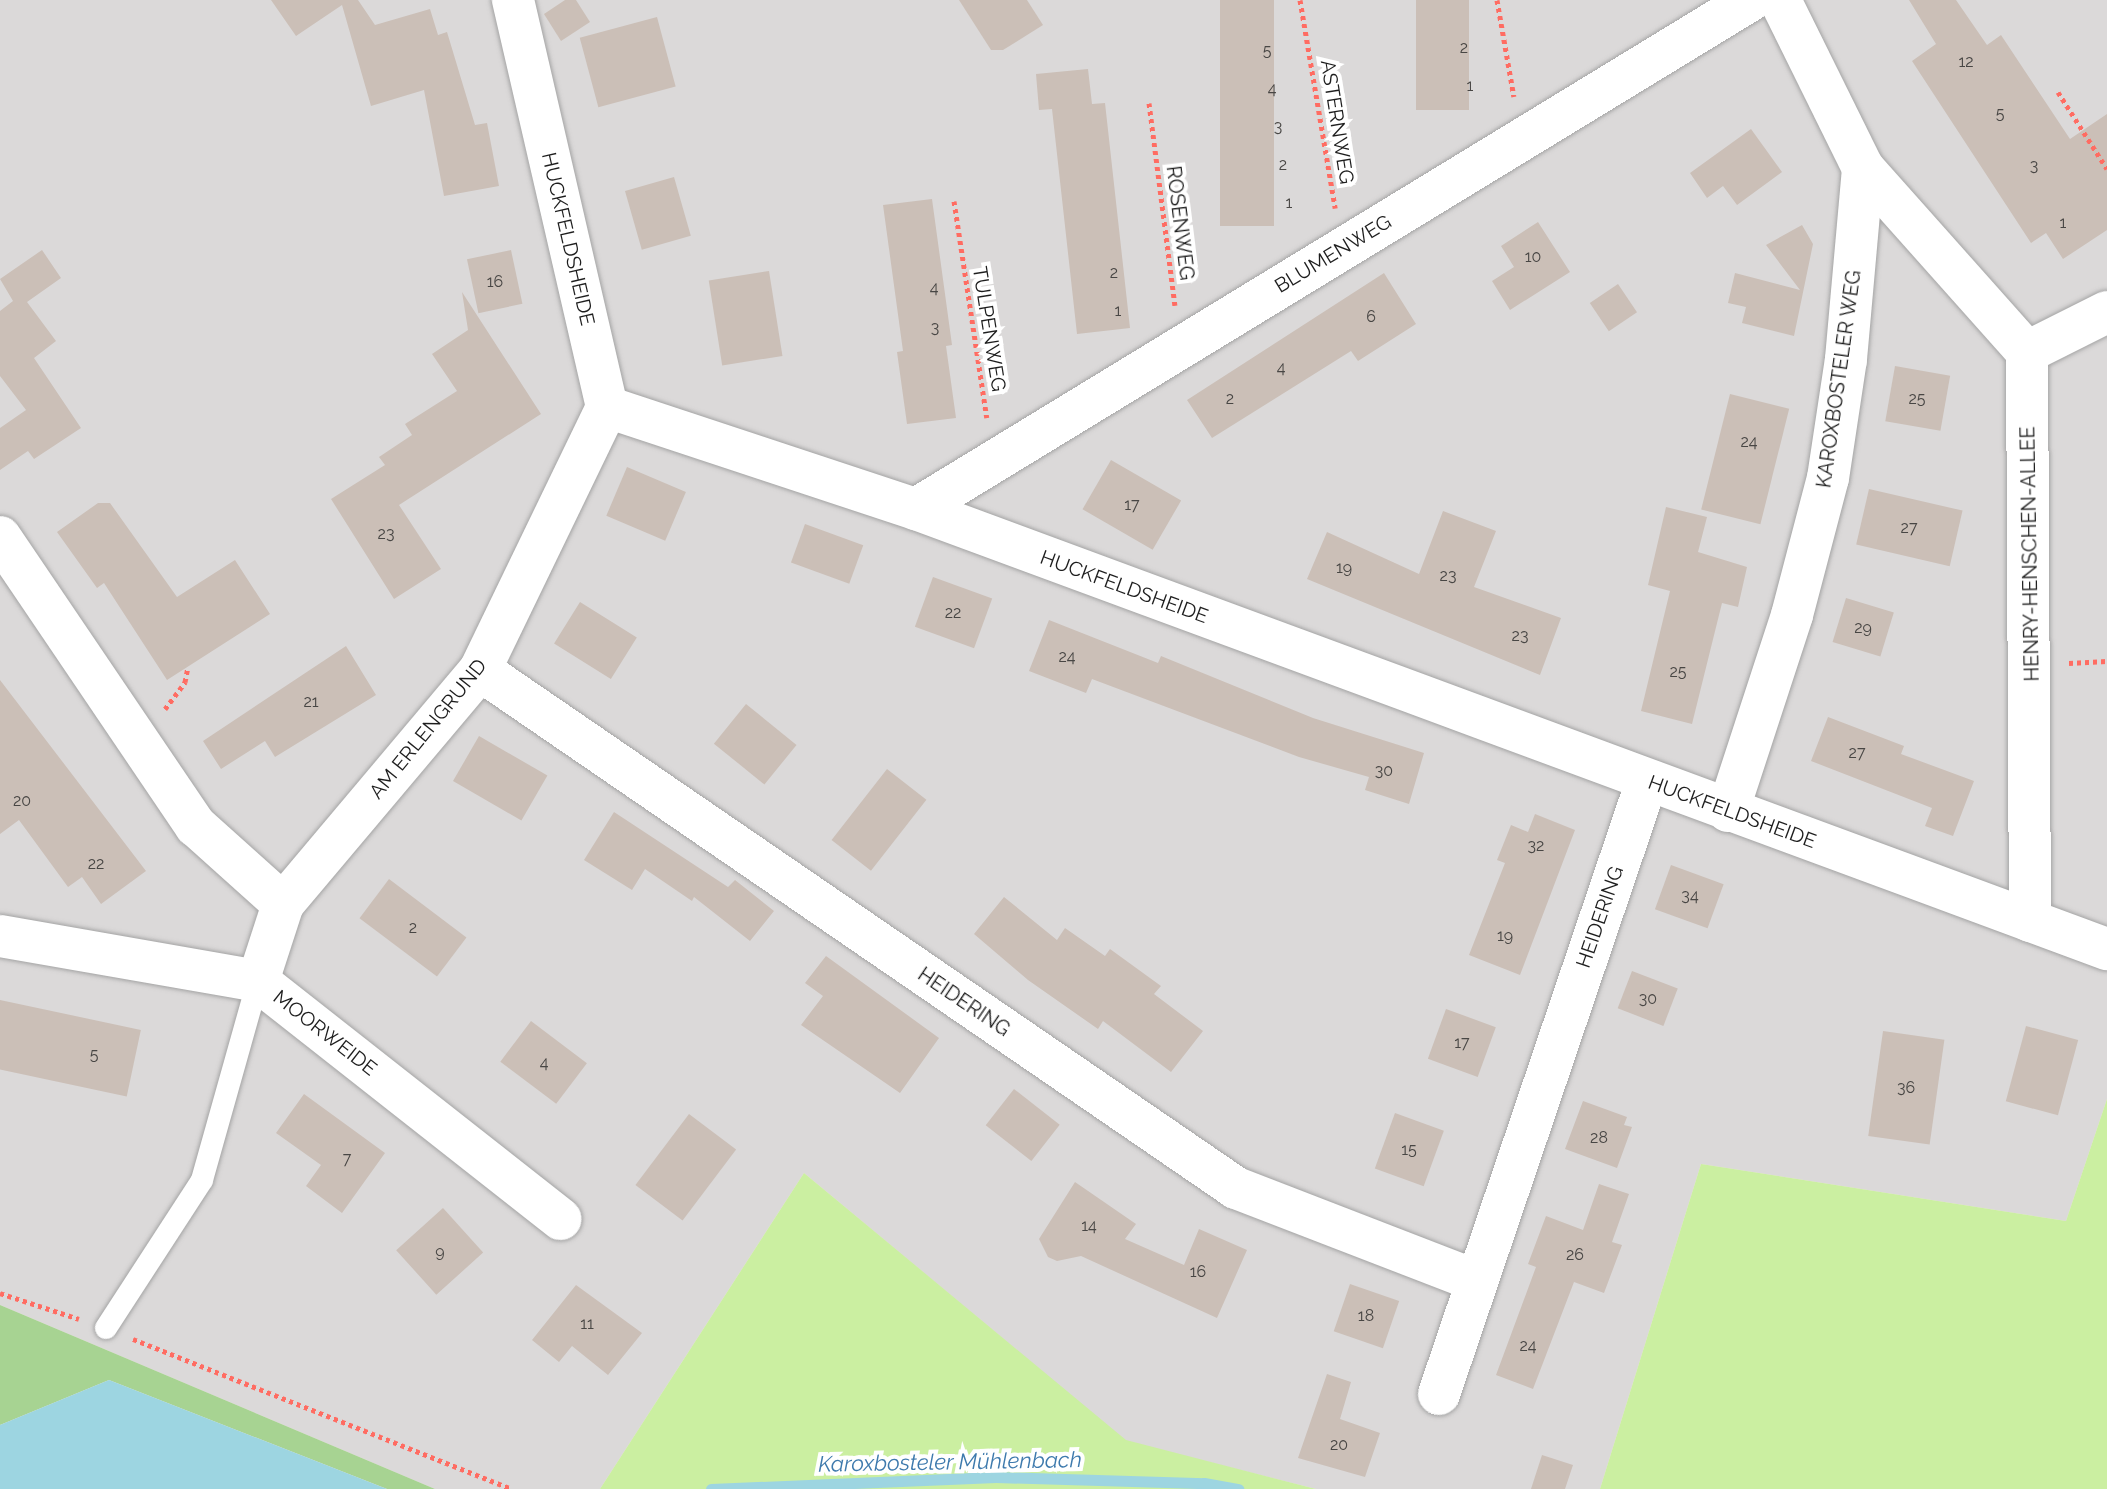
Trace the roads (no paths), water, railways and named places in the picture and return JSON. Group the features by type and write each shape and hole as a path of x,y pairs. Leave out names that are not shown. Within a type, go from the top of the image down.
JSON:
{"street":[{"name":"HUCKFELDSHEIDE","path":"513,0 607,407 916,509 2030,921"},
{"name":"BLUMENWEG","path":"916,509 1751,0"},
{"path":"1780,0 1863,168 2027,352 2107,312"},
{"name":"KAROXBOSTELER WEG","path":"1728,811 1792,615 1828,478 1846,359 1863,168"},
{"name":"HENRY-HENSCHEN-ALLEE","path":"2027,352 2030,921"},
{"name":"AM ERLENGRUND","path":"258,981 283,904 480,670 607,407"},
{"path":"0,537 196,826 283,904"},
{"name":"HEIDERING","path":"480,670 1236,1188 1475,1280"},
{"name":"HEIDERING","path":"1439,1394 1475,1280 1647,781"},
{"path":"2030,921 2107,949"},
{"name":"MOORWEIDE","path":"0,936 258,981 560,1219"}],"lane":[{"path":"106,1328 202,1180 258,981"}],"water":[{"path":"109,1380 387,1489 0,1489 0,1425"}],"waterway":[{"name":"Karoxbosteler Mühlenbach","path":"711,1489 996,1477 1204,1483 1238,1489"}]}
